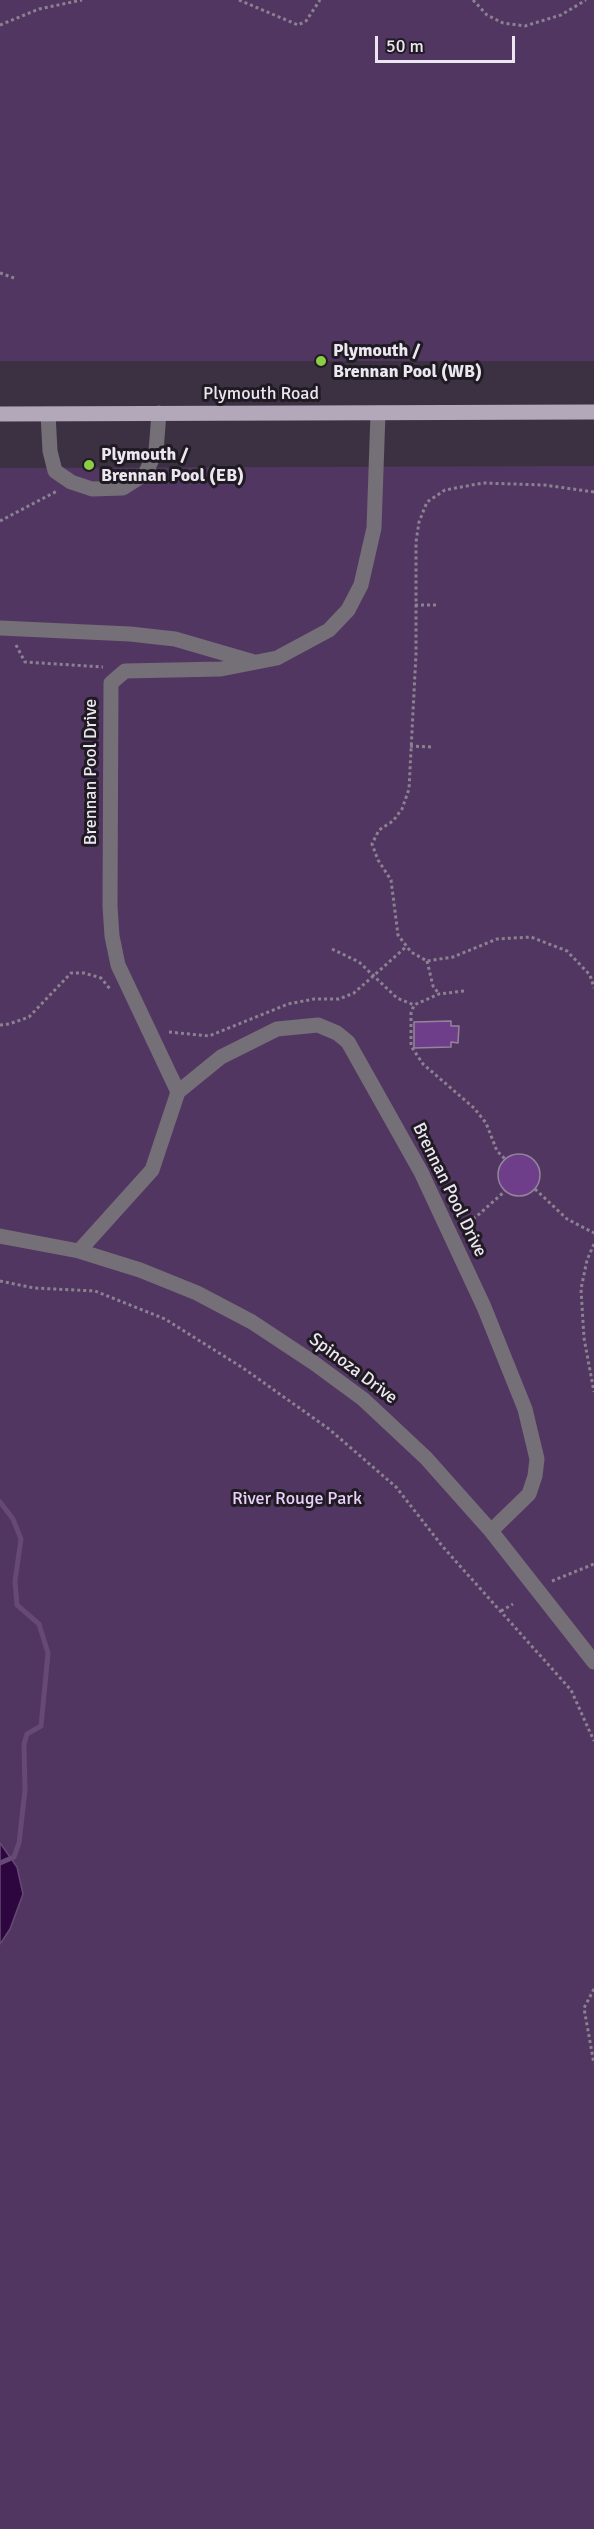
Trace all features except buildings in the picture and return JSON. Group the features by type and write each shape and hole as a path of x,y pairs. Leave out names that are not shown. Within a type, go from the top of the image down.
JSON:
{"main road":[{"name":"Plymouth Road","path":"0,414 594,412"}],"street":[{"path":"48,414 50,452 55,471 71,482 92,489 123,488 145,474 156,452 159,413"},
{"path":"119,676 125,670 221,669 278,658 329,630 348,610 361,585 374,528 378,413"},
{"path":"4,629 130,634 175,639 255,663"},
{"name":"Brennan Pool Drive","path":"119,676 111,683 110,906 118,965 178,1092 221,1057 278,1029 318,1025 337,1033 348,1042 378,1091 449,1231 525,1409 537,1459 529,1494 491,1531"},
{"path":"79,1251 152,1170 178,1092"},
{"name":"Spinoza Drive","path":"0,1236 79,1251 140,1270 197,1293 284,1341 363,1399 399,1431 491,1531 594,1662"}],"path":[{"path":"0,25 39,9 82,0"},
{"path":"239,0 297,25 306,21 320,0"},
{"path":"473,0 488,15 503,23 525,26 561,15 586,0"},
{"path":"0,273 14,278"},
{"path":"0,521 71,482"},
{"path":"439,994 433,987 427,961 407,946 398,935 391,879 378,860 372,844 379,830 393,821 402,809 409,789 416,654 418,522 427,502 445,490 483,483 544,485 594,492"},
{"path":"415,605 436,605"},
{"path":"4,629 25,662 99,665 119,676"},
{"path":"410,746 432,747"},
{"path":"427,961 453,957 497,939 531,937 567,951 590,975 594,988"},
{"path":"143,1021 175,1034 209,1036 288,1004 314,999 339,999 354,993 407,946"},
{"path":"332,949 359,962 397,998 414,1005 439,994 464,991"},
{"path":"0,1024 9,1024 29,1017 71,973 84,973 100,978 114,994"},
{"path":"414,1005 410,1032 414,1054 474,1108 486,1123 497,1151 506,1160"},
{"path":"535,1189 567,1219 594,1233"},
{"path":"449,1231 476,1217 505,1191"},
{"path":"594,1244 587,1260 581,1289 584,1338 594,1392"},
{"path":"0,1281 34,1288 95,1291 165,1319 243,1368 329,1429 396,1487 443,1547 571,1690 594,1741"},
{"path":"552,1581 594,1564"},
{"path":"501,1611 513,1604"},
{"path":"594,1989 584,2008 594,2064"}],"green space":[{"path":"0,0 594,0 594,361 0,361"},
{"name":"River Rouge Park","path":"594,466 594,2529 0,2529 0,468"}],"shaded area":[{"path":"0,1843 17,1867 23,1894 10,1929 0,1944"}],"waterway":[{"path":"0,1502 13,1519 21,1539 15,1581 17,1605 39,1624 48,1653 41,1726 27,1734 24,1744 25,1790 19,1843 14,1857 0,1863"}],"place":[{"name":"Plymouth / Brennan Pool (WB)","path":"321,361"},
{"name":"Plymouth / Brennan Pool (EB)","path":"89,465"}]}
